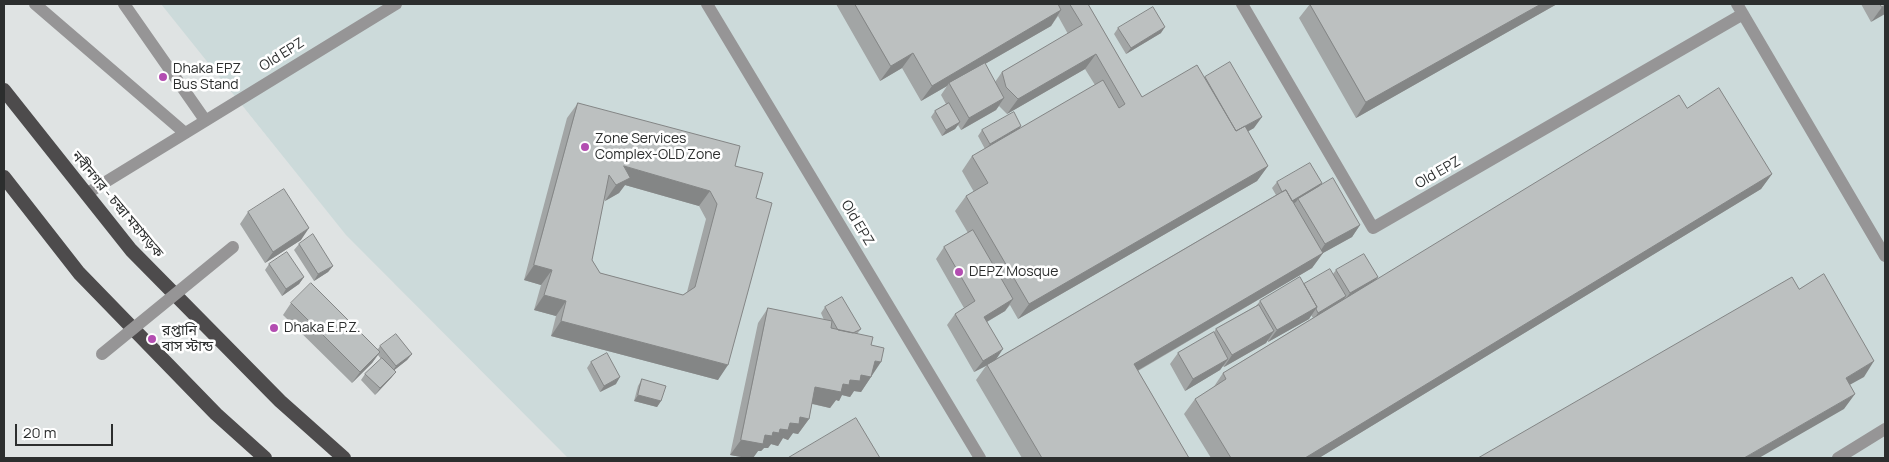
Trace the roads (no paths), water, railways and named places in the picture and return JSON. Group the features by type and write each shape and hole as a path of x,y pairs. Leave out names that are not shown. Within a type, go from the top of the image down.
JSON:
{"highway":[{"name":"নবীনগর - চন্দ্রা মহাসড়ক","path":"4,90 131,250 280,401 344,458"},
{"path":"4,177 79,274 216,414 265,458"}],"street":[{"path":"35,4 185,133"},
{"path":"124,4 205,120"},
{"name":"Old EPZ","path":"86,194 396,4"},
{"name":"Old EPZ","path":"707,4 980,458"},
{"name":"Old EPZ","path":"1242,4 1374,228 1740,9 1885,256"},
{"path":"102,354 233,247"},
{"path":"1838,458 1885,429"}],"place":[{"name":"Dhaka EPZ Bus Stand","path":"163,77"},
{"name":"Zone Services Complex-OLD Zone","path":"585,147"},
{"name":"DEPZ Mosque","path":"959,272"},
{"name":"Dhaka E.P.Z.","path":"274,328"},
{"name":"রপ্তানি বাস স্টান্ড","path":"152,339"}]}
